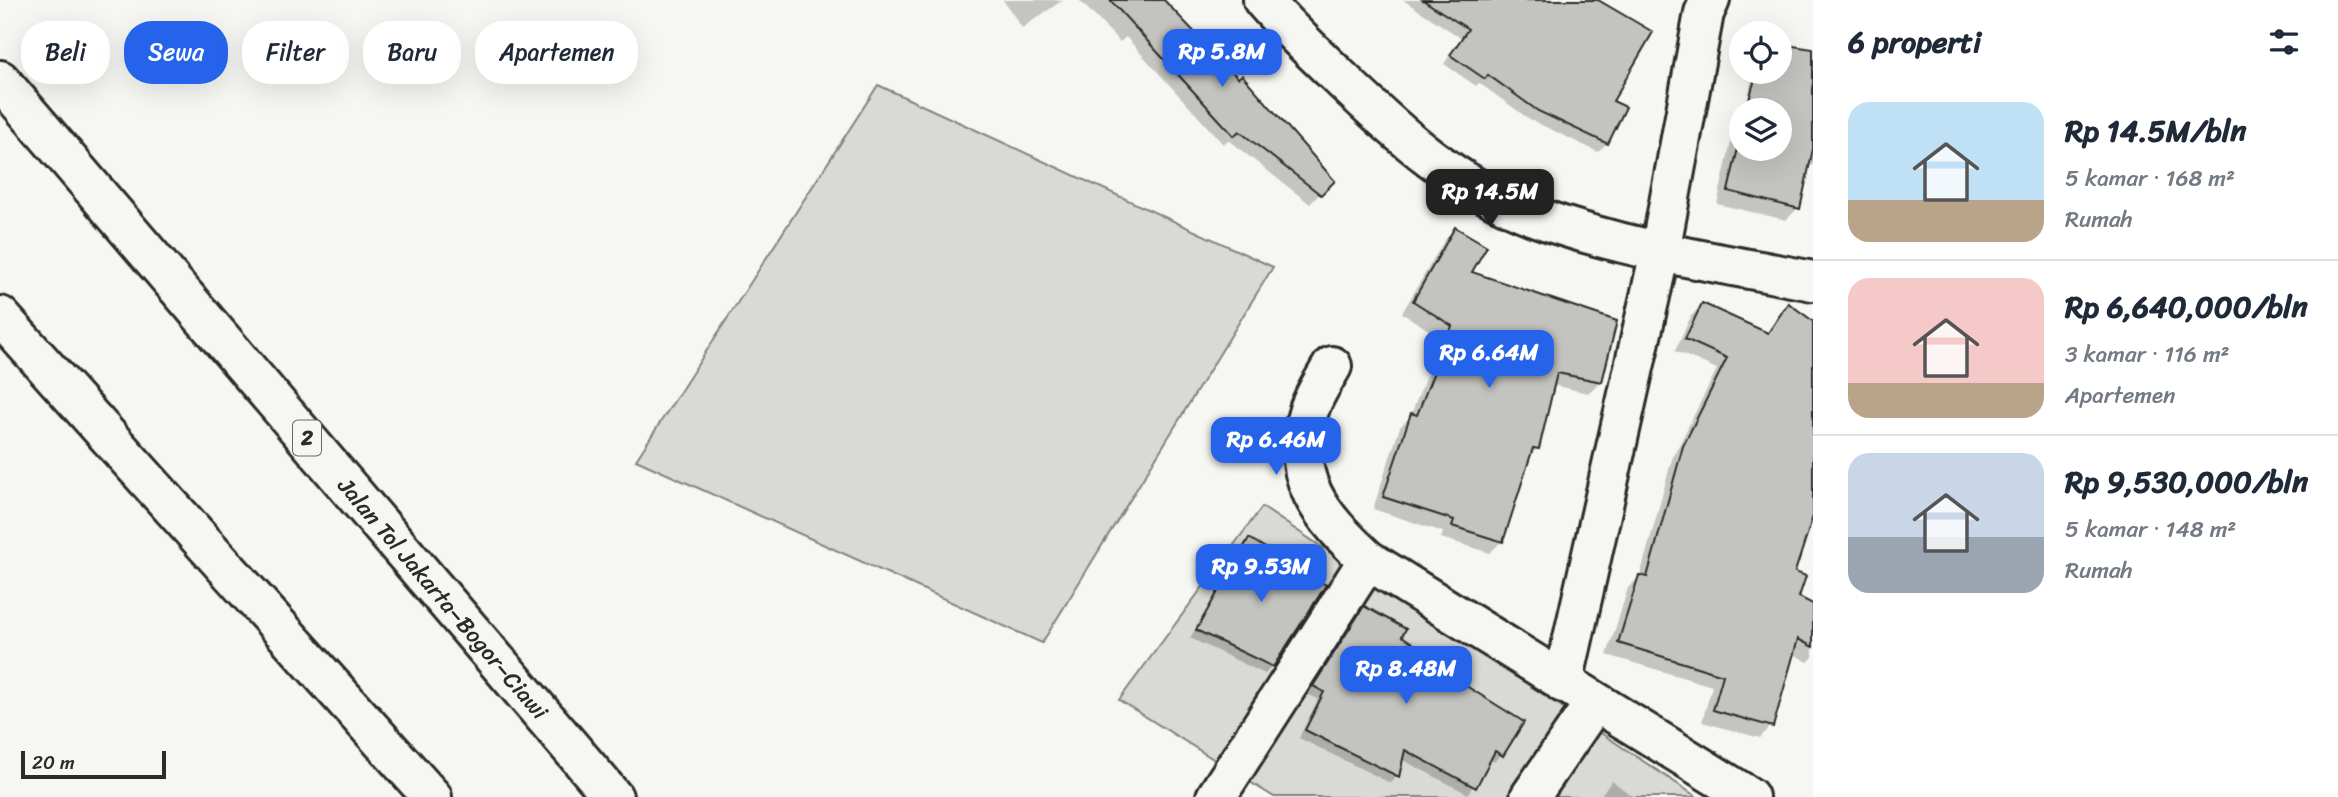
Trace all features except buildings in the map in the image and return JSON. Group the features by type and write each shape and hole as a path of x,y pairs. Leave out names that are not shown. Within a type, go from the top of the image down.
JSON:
{"main road":[{"path":"1263,0 1403,139 1439,167 1500,201 1539,218 1661,252 1813,281"},
{"path":"1531,797 1579,692 1661,252 1697,4"},
{"name":"Jalan Tol Jakarta–Bogor–Ciawi","path":"0,80 613,797"},
{"path":"0,316 432,797"},
{"path":"1332,366 1310,409 1302,446 1308,488 1330,525 1368,560 1749,797"},
{"path":"1216,797 1368,560"}],"shaded area":[{"path":"878,85 1273,267 1042,643 636,460"},
{"path":"1262,507 1697,797 1274,797 1119,700"}]}
